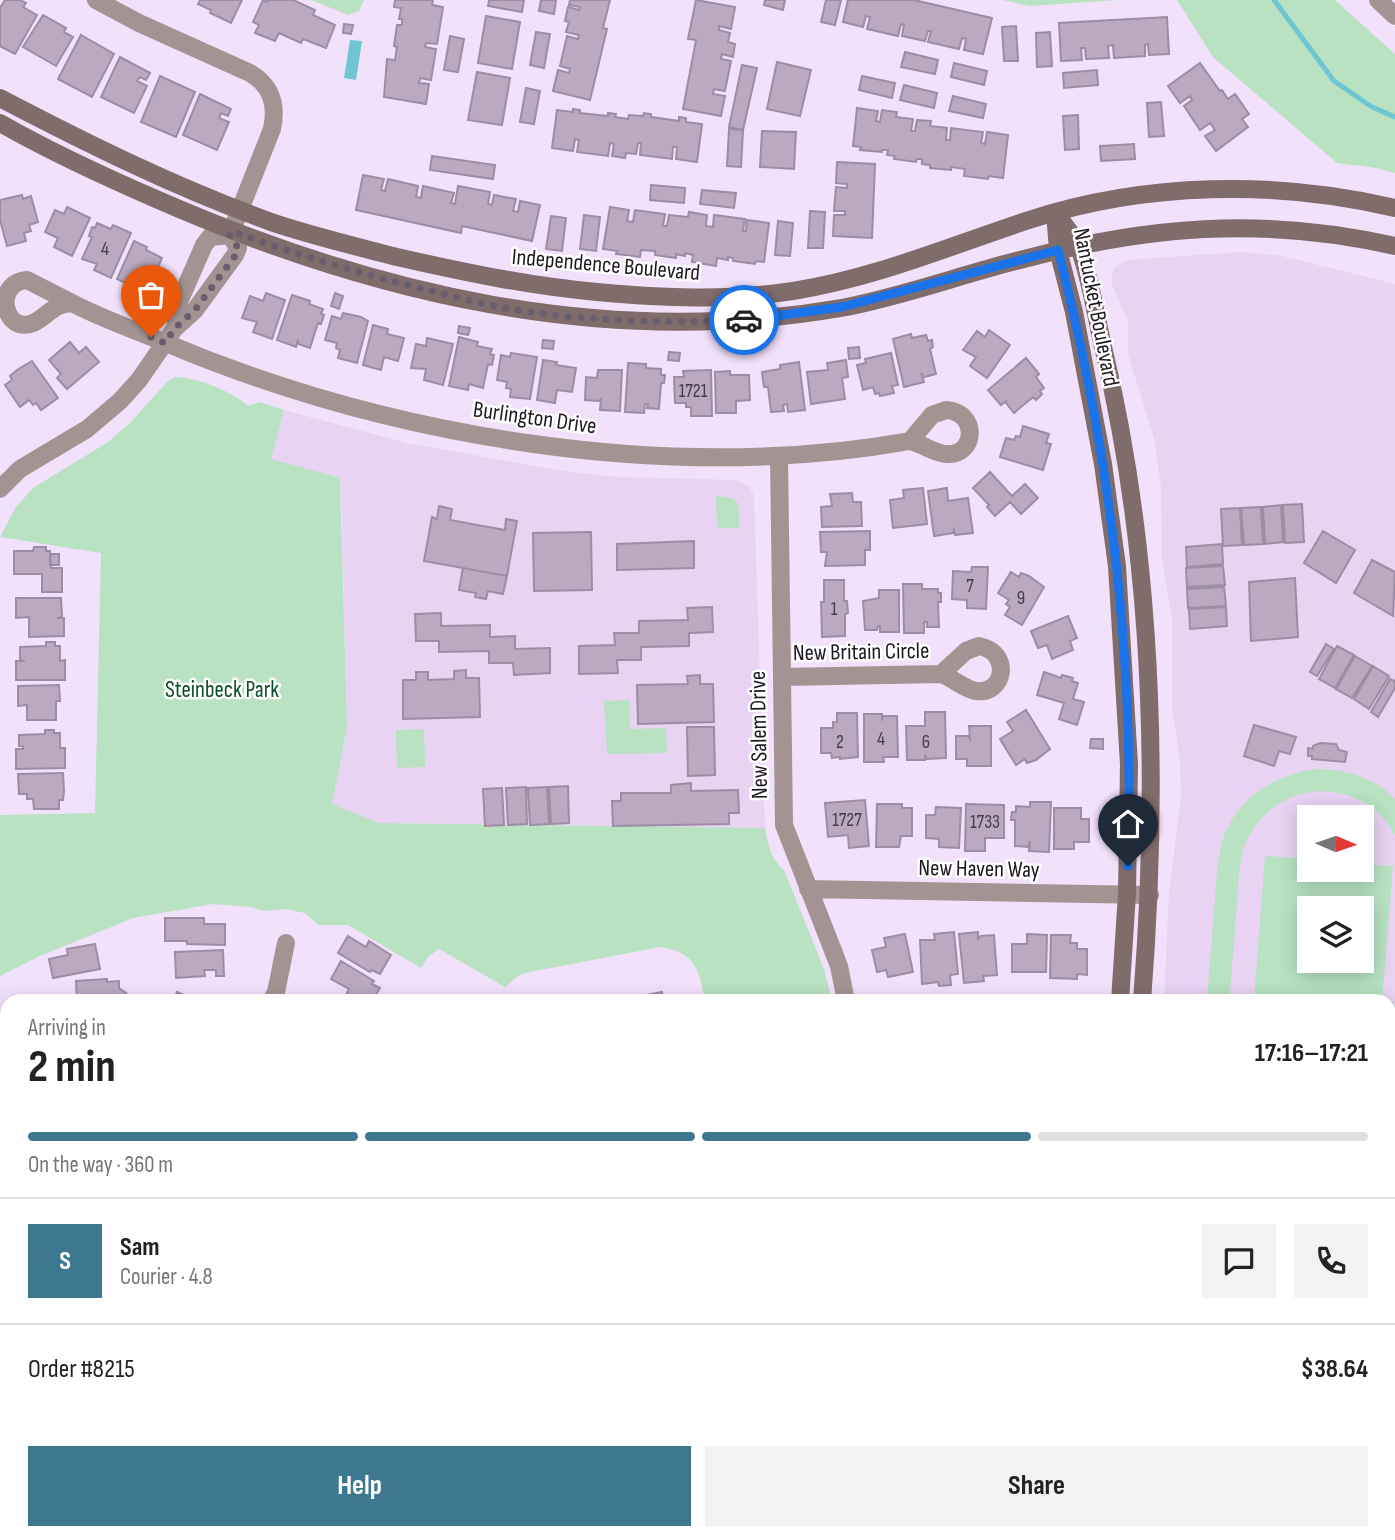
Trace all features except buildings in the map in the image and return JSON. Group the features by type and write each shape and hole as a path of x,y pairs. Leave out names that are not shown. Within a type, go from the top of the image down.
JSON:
{"street":[{"path":"2,481 104,416 130,391 170,335 195,310 235,256 238,248 231,233 272,129 274,105 267,88 250,73 139,23 96,0"},
{"path":"1378,0 1395,16"},
{"name":"Independence Boulevard","path":"0,98 98,149 282,226 482,277 560,289 690,299 791,291 842,282 904,264 1055,213 1159,194 1251,190 1355,198 1395,208"},
{"path":"0,123 89,170 231,233 339,267 484,304 530,312 619,321 757,319 842,307 1078,245 1167,230 1228,227 1303,230 1395,246"},
{"name":"Nantucket Boulevard","path":"1055,213 1078,245 1111,379 1134,519 1150,734 1150,895 1143,994"},
{"name":"Nantucket Boulevard","path":"1055,213 1058,250 1074,312 1103,464 1117,566 1129,764 1127,894 1120,994"},
{"path":"170,335 179,302 204,245 210,237 231,233"},
{"name":"Burlington Drive","path":"74,304 170,335 217,365 302,393 470,433 624,454 779,456 856,450 910,441"},
{"name":"New Salem Drive","path":"779,456 784,825 839,966 845,994"},
{"name":"New Britain Circle","path":"782,677 941,674"},
{"name":"New Haven Way","path":"808,889 1150,895"},
{"path":"275,994 286,943"}],"shaded area":[{"path":"1241,252 1282,256 1395,284 1395,994 1164,994 1169,894 1181,796 1180,762 1172,706 1172,620 1162,558 1161,488 1154,438 1128,355 1128,322 1111,282 1114,268 1126,260"},
{"path":"284,410 407,443 563,471 616,477 735,480 749,486 754,496 765,828 379,823 332,804 347,727 341,484 270,459"}],"green space":[{"path":"311,0 364,0 359,11 348,15"},
{"path":"1003,0 1118,0 1029,6"},
{"path":"1177,0 1335,0 1395,54 1395,173 1337,163 1213,57"},
{"name":"Steinbeck Park","path":"175,377 192,379 234,395 248,406 259,402 284,410 271,459 340,478 347,727 332,804 379,823 765,828 771,851 784,870 824,969 830,994 704,994 694,964 681,953 660,947 525,973 505,987 439,949 429,956 421,968 348,925 318,925 305,913 285,909 264,911 251,907 213,904 133,918 40,956 0,976 0,815 95,813 101,553 0,537 16,507 33,488 108,442 129,424 166,383"},
{"path":"716,496 732,498 738,503 738,529 717,527"},
{"path":"629,700 630,729 666,728 667,753 607,754 604,701"},
{"path":"424,729 425,767 397,768 396,730"},
{"path":"1315,769 1358,776 1378,785 1395,799 1395,835 1374,810 1374,805 1332,792 1305,793 1270,810 1252,830 1242,856 1230,994 1208,994 1217,873 1225,834 1242,806 1254,795 1282,778"},
{"path":"1265,856 1297,858 1297,882 1374,882 1374,865 1393,866 1383,994 1255,994"}],"water":[{"path":"350,40 362,41 356,80 344,78"}],"waterway":[{"path":"1274,0 1334,81 1372,107 1395,117"}],"way so far":[{"path":"151,337 165,343 175,328 195,310 235,256 238,248 230,235 231,231 382,279 484,304 530,312 619,321 684,323 744,320"}],"route":[{"path":"744,320 842,307 1058,250 1074,312 1103,464 1117,566 1129,764 1128,866"}]}
